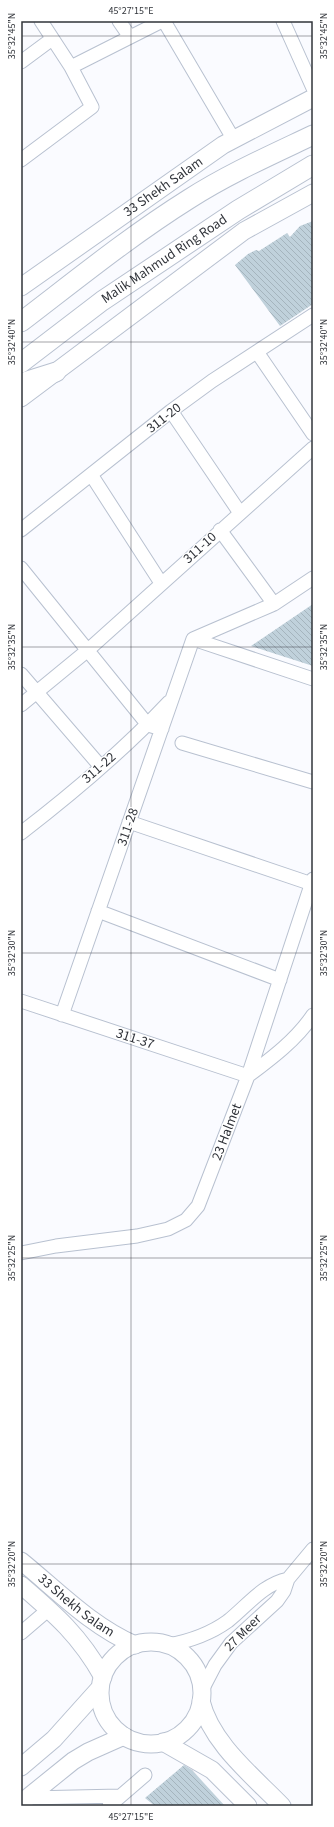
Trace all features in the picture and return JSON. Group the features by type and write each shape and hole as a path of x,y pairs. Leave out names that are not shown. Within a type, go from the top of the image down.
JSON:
{"highway":[{"path":"21,322 155,222 189,199 253,164 313,135"},
{"path":"294,144 301,143 311,151 312,157 309,166"},
{"name":"Malik Mahmud Ring Road","path":"21,364 102,301 238,210 309,166"},
{"path":"21,383 56,372"}],"main road":[{"name":"33 Shekh Salam","path":"21,287 223,145 313,98"},
{"path":"21,398 244,231 313,192"},
{"name":"33 Shekh Salam","path":"21,1561 88,1618 104,1629 135,1644"},
{"name":"33 Shekh Salam","path":"21,1585 49,1609 83,1644 101,1684 102,1707 114,1728 124,1736 143,1743 163,1742 173,1739 188,1727 196,1715 202,1695"},
{"name":"33 Shekh Salam","path":"101,1684 114,1658 123,1650 135,1644 157,1642 179,1650 188,1658 197,1673 209,1724 223,1745 282,1806"},
{"path":"21,1767 54,1739 101,1684"},
{"path":"24,1801 78,1758 124,1736"},
{"path":"163,1742 212,1770 248,1806"}],"street":[{"path":"21,160 92,107 71,67 41,21"},
{"path":"119,21 130,37"},
{"path":"71,67 163,21 234,140"},
{"path":"283,21 313,88"},
{"path":"21,62 52,39"},
{"name":"311-20","path":"21,530 92,476 171,411 212,381 313,315"},
{"path":"257,352 313,434"},
{"path":"171,411 240,513"},
{"name":"311-10","path":"21,705 88,650 313,448"},
{"path":"92,476 161,583"},
{"path":"220,530 274,604"},
{"path":"21,568 148,725 162,729"},
{"path":"193,639 274,604 313,578"},
{"path":"193,639 313,679"},
{"name":"311-28","path":"62,1015 193,639"},
{"path":"21,674 101,767"},
{"name":"311-22","path":"21,833 101,767 148,725 173,698"},
{"path":"182,742 313,782"},
{"path":"129,822 312,881"},
{"name":"23 Halmet","path":"21,1253 56,1246 154,1233 168,1229 186,1220 198,1206 248,1076 312,881"},
{"path":"98,911 280,980"},
{"name":"311-37","path":"21,1001 248,1076"},
{"path":"248,1076 277,1055 304,1028 313,1015"},
{"name":"27 Meer","path":"202,1695 222,1654 240,1632 277,1601 284,1591 288,1579 313,1548"},
{"name":"27 Meer","path":"168,1645 194,1639 218,1627 270,1585 288,1579"},
{"path":"21,1633 49,1609"},
{"path":"109,1806 145,1775"},
{"path":"24,1801 120,1796"}],"building":[{"path":"313,221 313,304 280,326 235,265 248,254 256,250 259,251 287,233 290,237 300,226"},
{"path":"313,604 313,666 251,646"},
{"path":"184,1765 192,1770 225,1806 155,1806 145,1798"}]}
